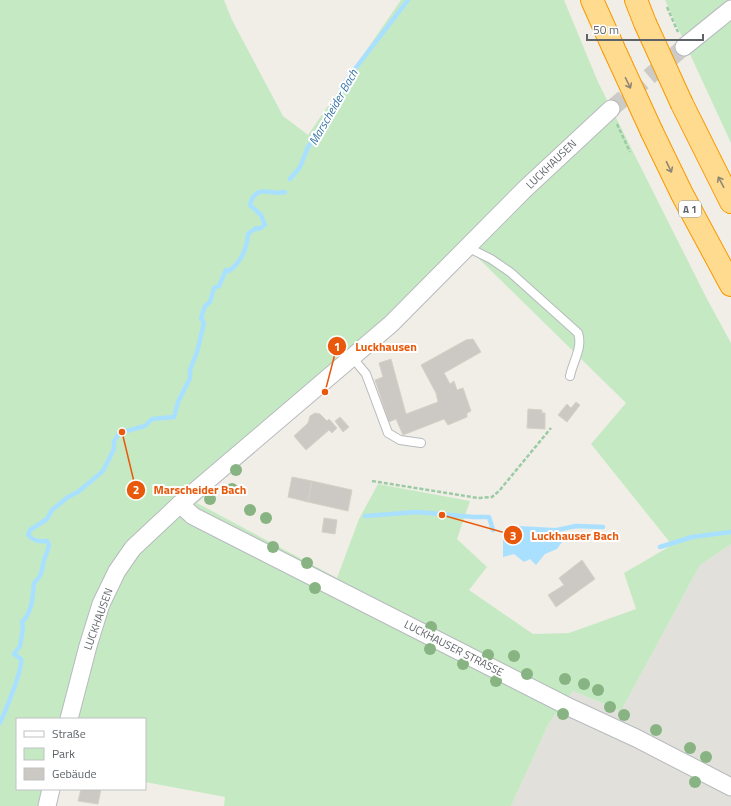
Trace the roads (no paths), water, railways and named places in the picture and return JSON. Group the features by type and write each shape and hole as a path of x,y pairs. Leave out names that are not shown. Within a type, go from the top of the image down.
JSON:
{"highway":[{"name":"A 1","path":"592,0 682,194 731,285"},
{"path":"636,0 682,104 731,202"}],"street":[{"path":"682,40 731,9"},
{"name":"LUCKHAUSEN","path":"68,718 93,629 109,586 133,548 180,504 391,324 570,145 612,113"},
{"name":"LUCKHAUSER STRASSE","path":"180,504 193,516 571,708 636,738 731,787"},
{"path":"47,806 51,790"}],"lane":[{"path":"467,247 491,259 510,272 578,333 580,348 573,362 570,376"},
{"path":"352,357 366,374 388,433 400,440 421,443"}],"water":[{"path":"519,526 557,528 557,533 562,542 557,549 545,554 536,565 530,559 524,562 514,554 503,557 503,536"}],"waterway":[{"name":"Marscheider Bach","path":"290,179 300,167 308,147 329,116 345,82 408,0"},
{"name":"Marscheider Bach","path":"0,723 13,691 21,664 21,659 14,654 20,646 23,628 22,622 30,609 34,583 41,573 49,545 47,541 37,541 32,539 28,535 30,530 47,519 52,510 68,497 78,492 103,471 114,449 114,442 119,433 145,426 152,419 174,417 178,402 190,378 190,370 197,352 204,323 201,318 205,306 210,302 214,288 219,286 226,270 229,271 240,259 245,249 248,234 256,228 259,229 265,225 261,215 250,205 253,198 256,194 264,191 280,193 285,192"},
{"path":"365,516 417,512 489,517 493,530"},
{"path":"557,530 576,526 603,527"},
{"path":"660,547 692,537 731,532"}],"tunnel":[{"path":"611,109 684,47"}],"place":[{"name":"Luckhausen","path":"325,392"},
{"name":"Marscheider Bach","path":"122,432"},
{"name":"Luckhauser Bach","path":"442,515"}]}
